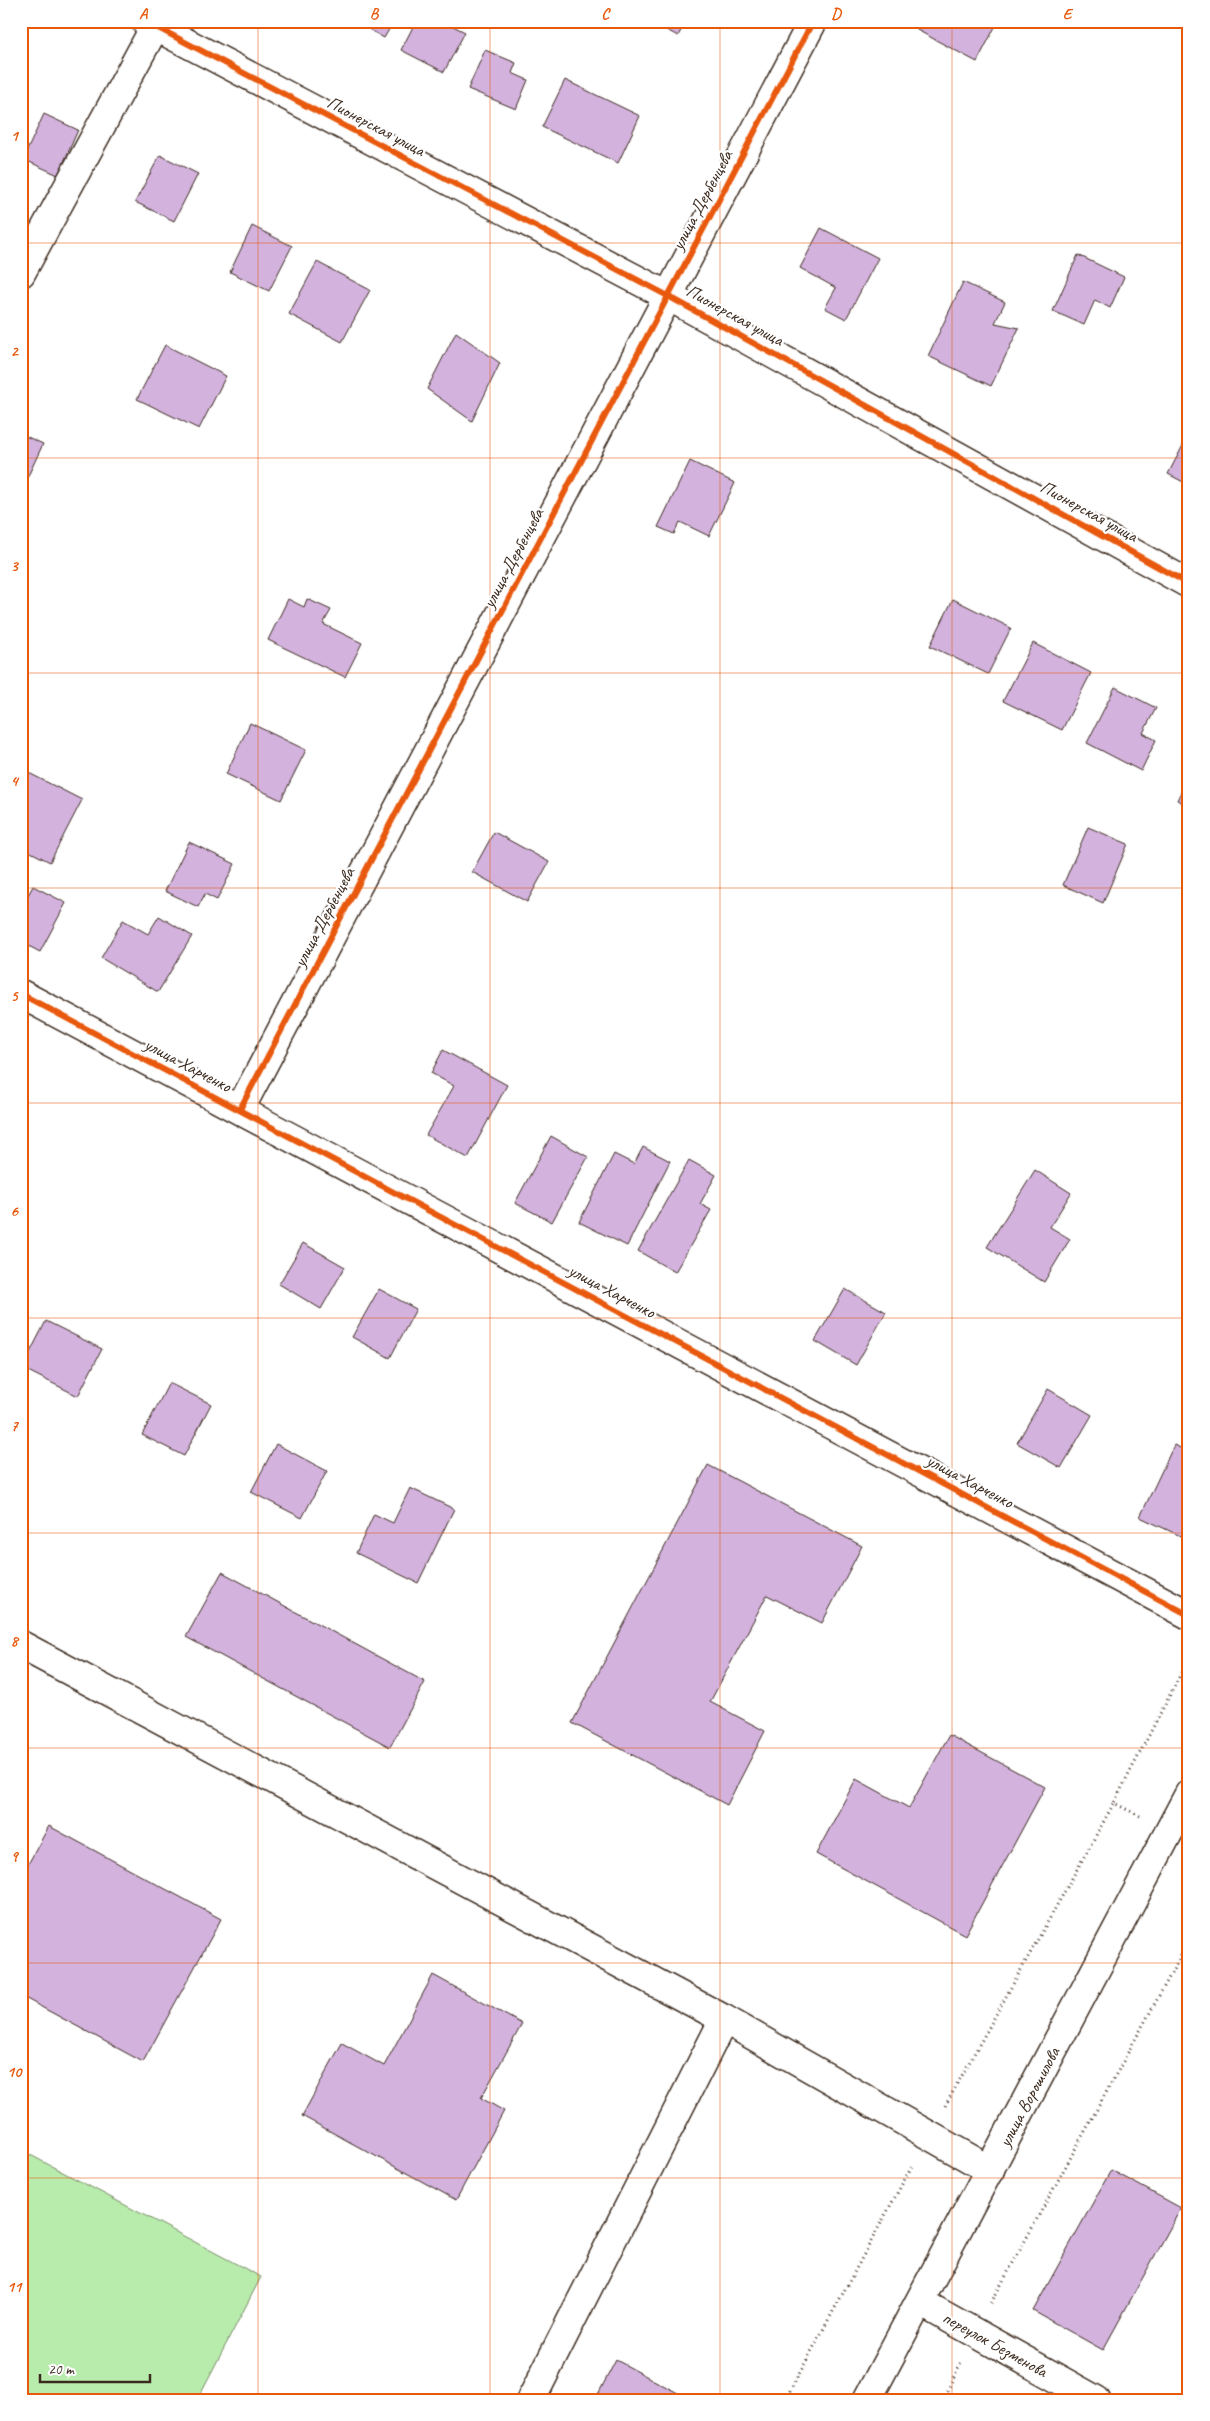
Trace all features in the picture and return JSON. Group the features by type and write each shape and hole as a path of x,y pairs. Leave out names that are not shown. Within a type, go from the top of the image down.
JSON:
{"street":[{"name":"улица Дербенцева","path":"240,1109 813,21"},
{"name":"Пионерская улица","path":"21,273 152,23 668,296 1189,584"},
{"name":"улица Харченко","path":"21,994 1189,1615"},
{"path":"21,1645 724,2019 990,2170"},
{"name":"улица Ворошилова","path":"867,2400 1189,1794"},
{"path":"531,2400 724,2019"},
{"name":"переулок Безменова","path":"920,2302 1096,2400"}],"path":[{"path":"785,2400 1114,1803 1189,1658"},
{"path":"1114,1803 1169,1832"},
{"path":"943,2400 975,2332 1189,1941"}],"green space":[{"path":"21,2150 261,2277 197,2400 21,2400"}],"building":[{"path":"355,21 394,21 384,38"},
{"path":"416,21 443,21 465,32 444,72 401,50"},
{"path":"649,21 686,21 678,36"},
{"path":"922,21 984,21 995,27 977,62 917,30"},
{"path":"485,50 516,63 512,73 528,80 516,109 468,89"},
{"path":"565,80 640,116 618,163 542,127"},
{"path":"44,114 78,130 58,175 23,159"},
{"path":"160,155 198,174 174,221 135,202"},
{"path":"252,226 292,246 269,291 230,272"},
{"path":"821,228 878,258 846,319 825,308 836,288 800,268"},
{"path":"1078,255 1124,277 1110,308 1095,300 1084,325 1053,311"},
{"path":"317,262 370,290 342,342 289,314"},
{"path":"963,282 1005,302 995,323 1019,328 991,386 928,356"},
{"path":"456,332 500,363 472,421 427,389"},
{"path":"165,345 226,376 199,429 137,399"},
{"path":"21,434 43,444 21,491"},
{"path":"1189,434 1189,485 1168,474"},
{"path":"690,461 735,483 709,536 680,522 674,534 658,527"},
{"path":"288,599 304,607 307,599 331,610 323,624 362,643 345,677 268,640"},
{"path":"953,599 1011,628 988,674 930,646"},
{"path":"1033,643 1091,673 1062,730 1003,701"},
{"path":"1115,687 1156,708 1143,733 1156,740 1141,771 1087,743"},
{"path":"250,723 306,750 281,800 226,774"},
{"path":"21,769 82,800 50,862 21,847"},
{"path":"1189,776 1189,806 1177,800"},
{"path":"1088,827 1128,844 1103,903 1063,885"},
{"path":"494,832 549,862 527,902 472,872"},
{"path":"189,842 235,864 217,900 205,894 198,907 165,891"},
{"path":"33,886 66,903 40,952 21,942 21,908"},
{"path":"159,916 192,936 158,992 101,958 123,920 148,934"},
{"path":"443,1050 507,1085 468,1158 426,1135 454,1086 431,1073"},
{"path":"551,1136 588,1157 552,1222 515,1203"},
{"path":"643,1147 670,1161 627,1246 579,1222 614,1154 634,1164"},
{"path":"689,1160 716,1175 700,1204 711,1210 675,1272 638,1251"},
{"path":"1035,1170 1071,1193 1050,1227 1070,1239 1044,1282 987,1247"},
{"path":"303,1243 345,1267 321,1309 279,1284"},
{"path":"379,1289 416,1309 390,1358 352,1337"},
{"path":"845,1289 886,1312 856,1365 815,1341"},
{"path":"46,1321 102,1349 78,1396 22,1368"},
{"path":"169,1383 211,1404 184,1456 142,1435"},
{"path":"1048,1389 1092,1415 1061,1468 1017,1443"},
{"path":"276,1444 327,1471 302,1518 251,1492"},
{"path":"1174,1445 1189,1452 1189,1540 1140,1517"},
{"path":"708,1465 862,1546 822,1623 767,1595 710,1702 765,1731 727,1805 572,1723"},
{"path":"410,1488 454,1509 418,1583 356,1553 374,1514 393,1523"},
{"path":"222,1572 425,1682 390,1747 186,1637"},
{"path":"949,1735 1045,1787 965,1935 816,1854 856,1779 909,1808"},
{"path":"49,1826 221,1919 143,2062 21,1996 21,1877"},
{"path":"433,1975 522,2024 481,2098 504,2111 456,2200 302,2116 342,2043 384,2066"},
{"path":"1111,2170 1181,2208 1103,2350 1033,2311"},
{"path":"616,2360 691,2400 595,2400"}],"cycle path":[{"path":"145,21 668,296 1189,584"},
{"path":"240,1109 813,21"},
{"path":"21,994 1189,1615"}]}
